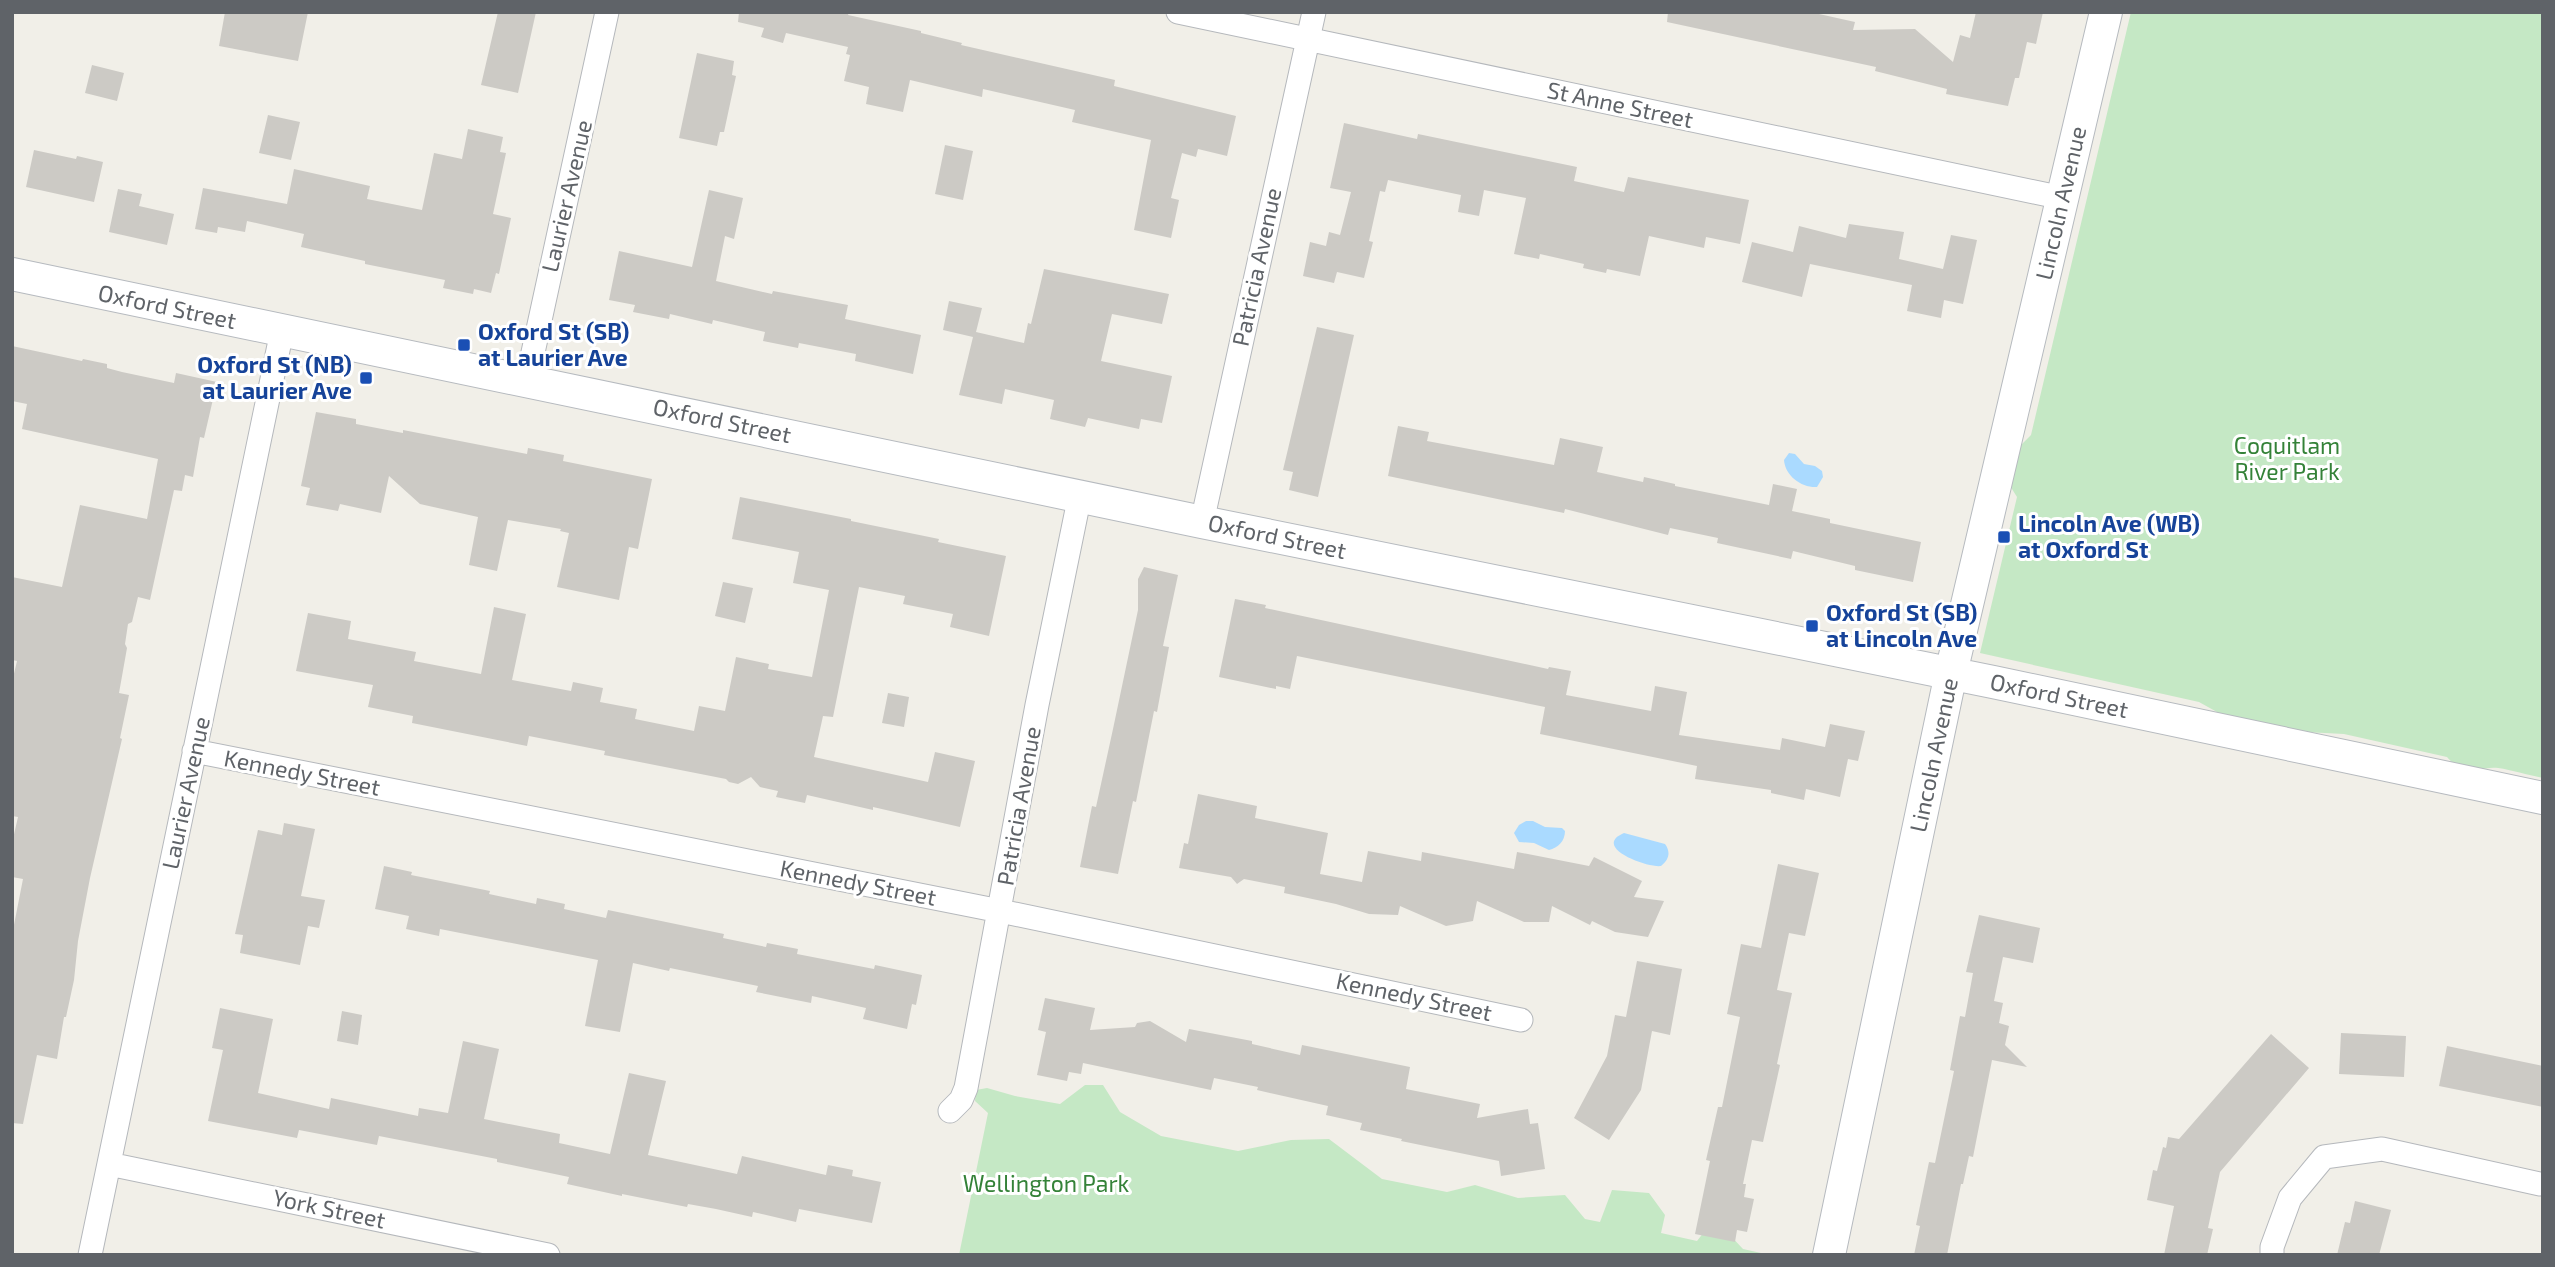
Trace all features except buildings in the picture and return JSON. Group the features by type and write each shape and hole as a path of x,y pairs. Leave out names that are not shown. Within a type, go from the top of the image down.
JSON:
{"main road":[{"name":"Lincoln Avenue","path":"1829,1255 1951,673 2106,12"},
{"name":"Oxford Street","path":"12,274 1202,522 1951,673 2543,798"}],"street":[{"name":"Laurier Avenue","path":"527,380 607,12"},
{"name":"St Anne Street","path":"1178,12 2063,198"},
{"name":"Patricia Avenue","path":"1202,522 1314,12"},
{"name":"Laurier Avenue","path":"90,1255 282,331"},
{"name":"Patricia Avenue","path":"950,1111 961,1100 966,1088 1080,495"},
{"name":"Kennedy Street","path":"194,751 1000,911 1521,1020"},
{"path":"2272,1255 2272,1247 2290,1198 2324,1157 2382,1149 2540,1184"},
{"name":"York Street","path":"109,1164 500,1250 548,1255"}],"green space":[{"name":"Coquitlam River Park","path":"2131,12 2543,12 2543,778 2498,768 2467,772 2447,757 2344,734 2284,731 2235,722 2199,702 1980,653 2017,497 2007,481 2016,450 2031,435"},
{"name":"Wellington Park","path":"1085,1085 1103,1085 1120,1112 1161,1136 1238,1151 1291,1140 1329,1139 1382,1179 1447,1192 1475,1185 1518,1198 1565,1195 1585,1219 1600,1222 1612,1190 1649,1193 1665,1215 1661,1233 1697,1241 1704,1232 1727,1232 1743,1249 1770,1255 959,1255 988,1113 975,1101 976,1090 987,1088 1060,1104"}],"water":[{"path":"1789,453 1795,454 1804,464 1815,466 1822,471 1823,477 1817,487 1806,485 1791,476 1784,460"},
{"path":"1533,821 1545,827 1562,828 1565,835 1558,846 1549,850 1534,843 1519,842 1514,833 1519,825"},
{"path":"1624,833 1665,844 1668,853 1666,861 1661,866 1654,866 1625,856 1614,844"}],"place":[{"name":"Oxford St (SB) at Laurier Ave","path":"464,345"},
{"name":"Oxford St (NB) at Laurier Ave","path":"366,378"},
{"name":"Lincoln Ave (WB) at Oxford St","path":"2004,537"},
{"name":"Oxford St (SB) at Lincoln Ave","path":"1812,626"}]}
